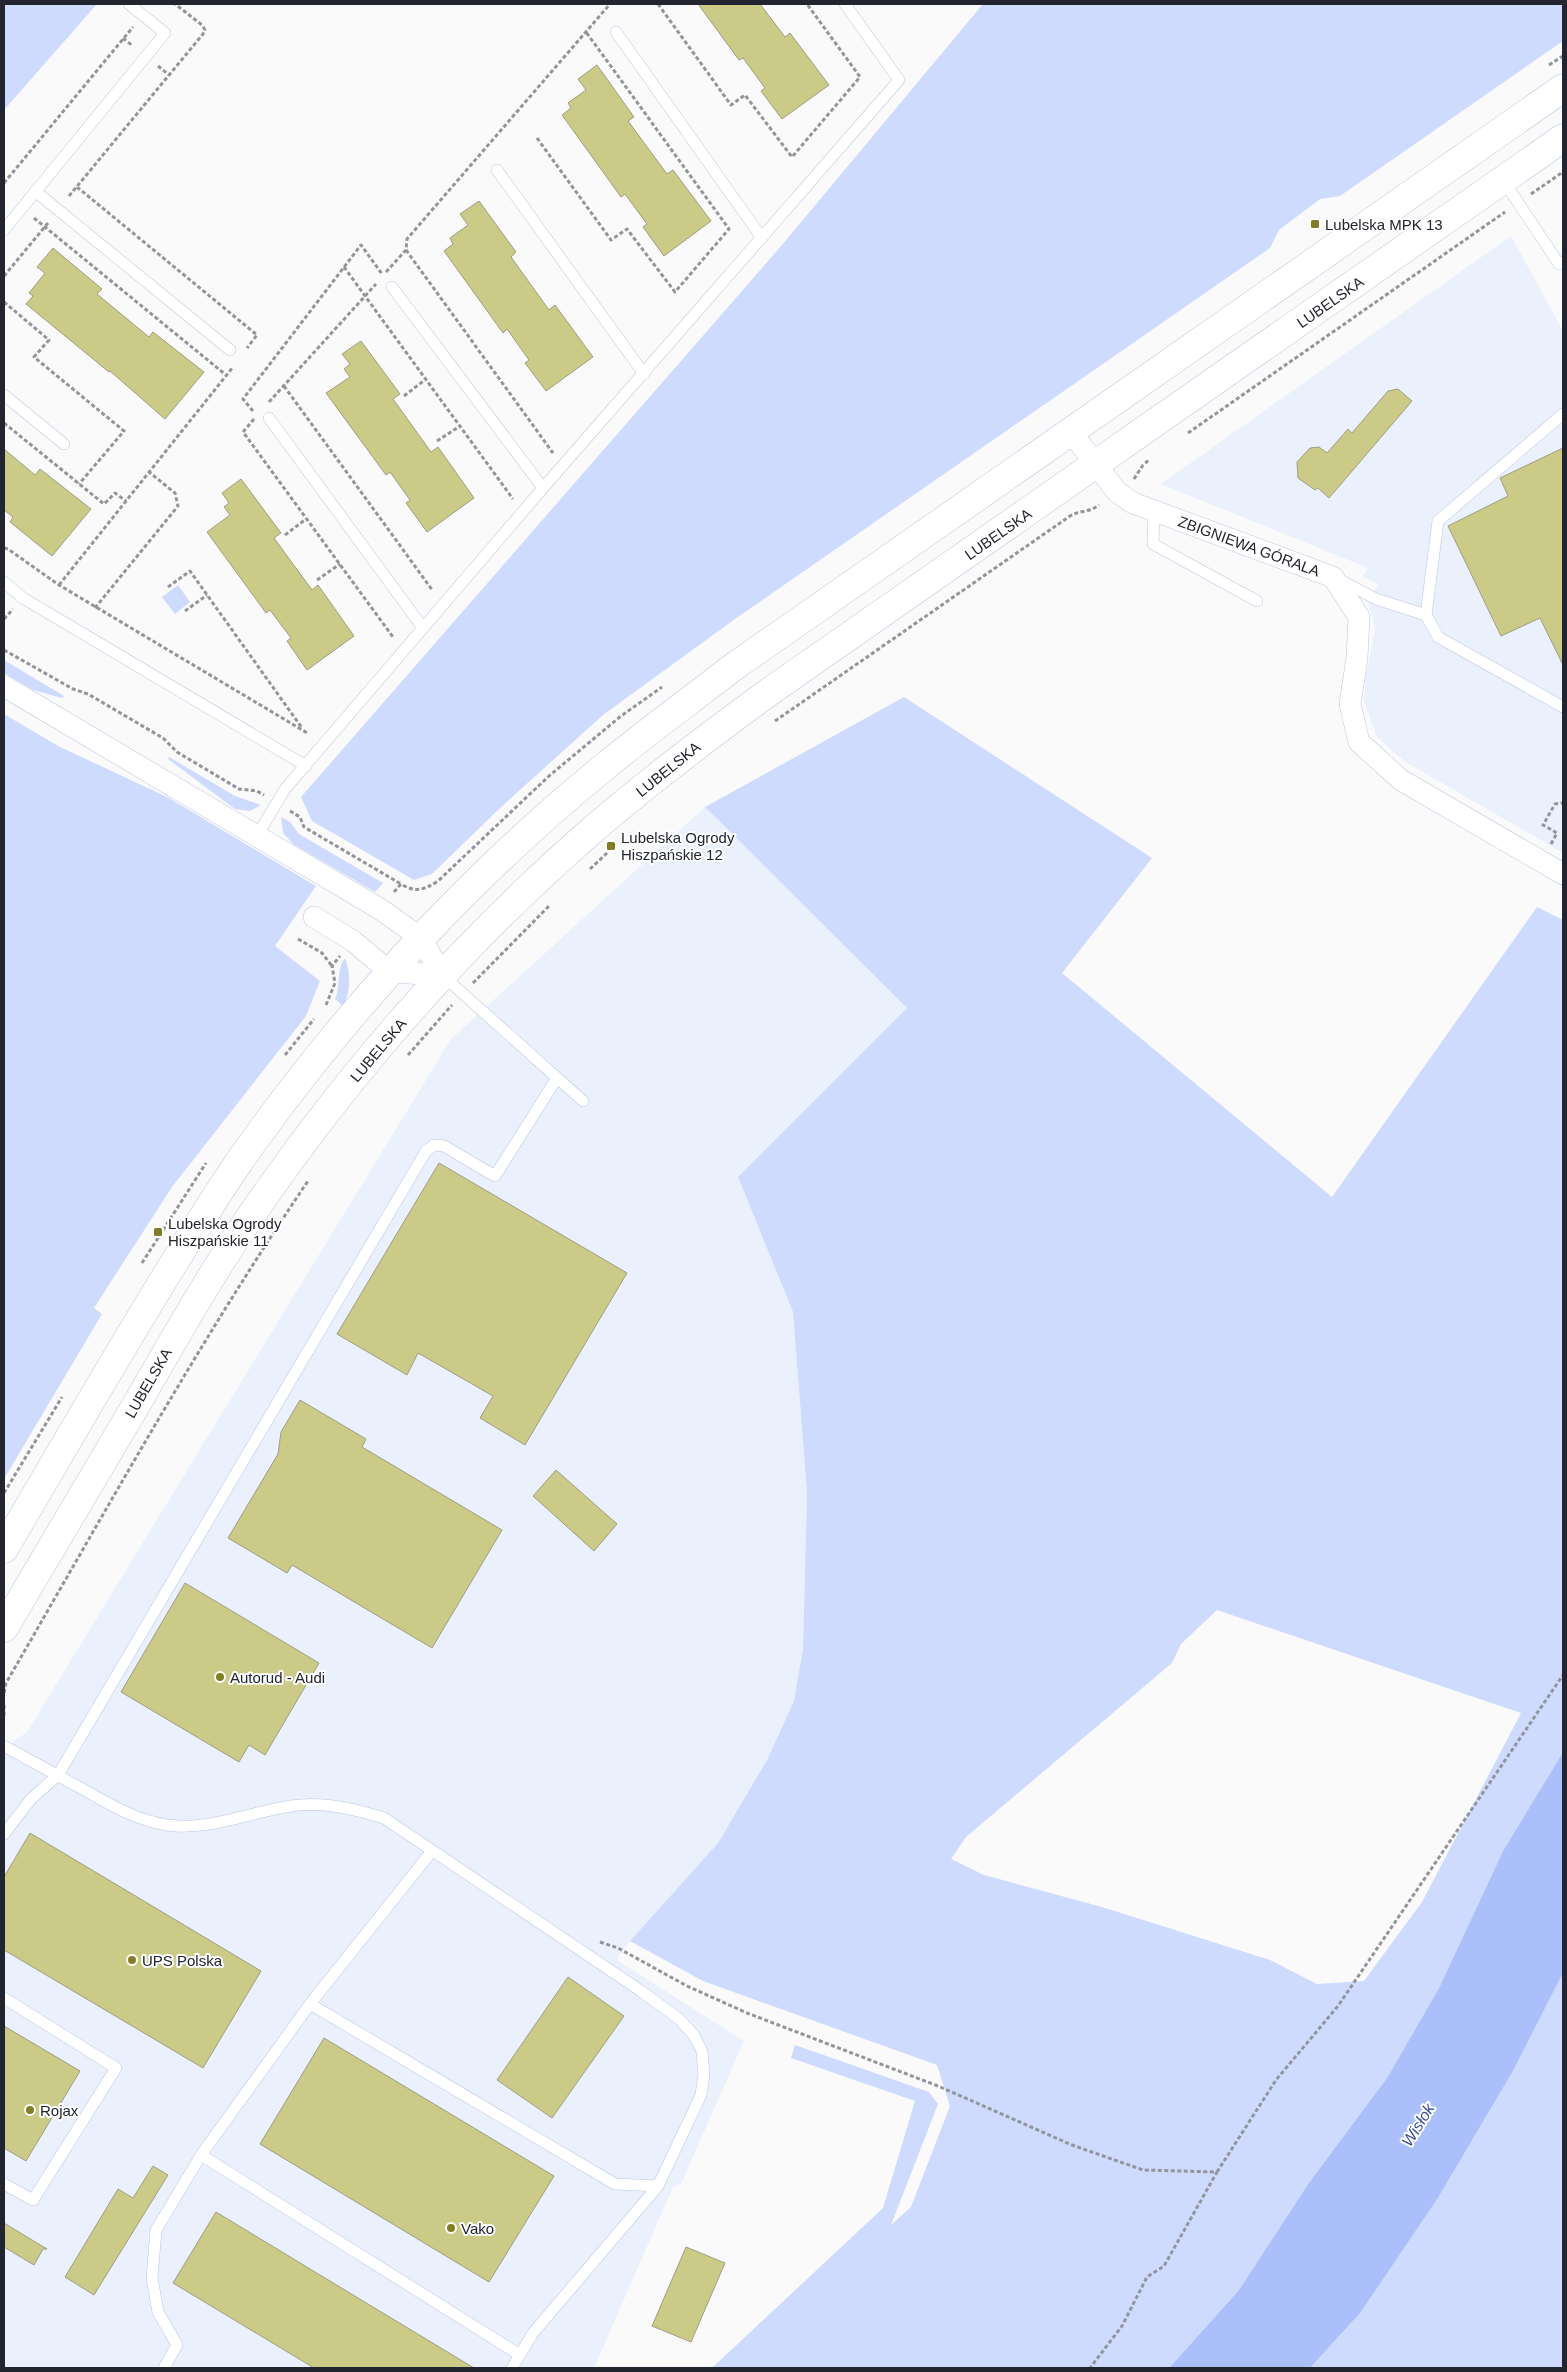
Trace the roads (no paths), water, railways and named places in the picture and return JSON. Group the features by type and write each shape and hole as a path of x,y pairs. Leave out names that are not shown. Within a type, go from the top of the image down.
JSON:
{"main road":[{"path":"4,1549 130,1335 226,1181 259,1134 339,1031 390,972 421,938 506,854 606,765 732,668 1563,88"},
{"name":"LUBELSKA","path":"4,1628 166,1354 191,1308 279,1176 352,1080 442,975 526,891 581,840 696,746 770,692 1563,138"},
{"path":"130,1335 135,1348 142,1353 150,1356 166,1354"}],"street":[{"name":"ZBIGNIEWA GÓRALA","path":"1071,432 1095,466 1117,492 1133,504 1332,577 1359,617 1350,704 1359,742 1401,780 1563,874"},
{"path":"4,686 380,909 421,938 442,975"},
{"path":"314,917 353,941 390,972 442,975"}],"lane":[{"path":"4,230 165,33 129,4"},
{"path":"257,836 277,803 306,766 543,488 899,80 846,4"},
{"path":"616,32 762,238"},
{"path":"497,170 644,374"},
{"path":"1503,180 1561,263 1563,276"},
{"path":"35,191 230,350"},
{"path":"392,287 543,488"},
{"path":"4,395 64,444"},
{"path":"266,413 424,628"},
{"path":"1563,414 1438,521 1426,615 1438,637 1563,707"},
{"path":"1154,511 1153,544 1257,601"},
{"path":"1332,577 1376,599 1426,615"},
{"path":"4,582 23,598 306,766"},
{"path":"442,975 584,1101"},
{"path":"4,1834 31,1799 58,1775 426,1151 434,1146 444,1146 495,1176 557,1078"},
{"path":"4,1746 138,1819 168,1825 217,1823 293,1805 327,1804 384,1818 679,2019 693,2034 702,2051 704,2074 700,2095 658,2186 533,2333 512,2368"},
{"path":"164,2368 177,2345 158,2312 152,2278 156,2230 201,2155 310,2004 432,1851"},
{"path":"4,1998 116,2068 33,2200 4,2184"},
{"path":"310,2004 615,2184 658,2186"},
{"path":"201,2155 520,2355"}],"water":[{"name":"Wisłok","path":"1563,1752 1563,1973 1513,2071 1438,2198 1361,2312 1310,2368 1169,2368 1239,2290 1308,2184 1387,2078 1439,1988 1503,1851"}],"place":[{"name":"Lubelska MPK 13","path":"1315,224"},
{"name":"Lubelska Ogrody Hiszpańskie 12","path":"611,846"},
{"name":"Lubelska Ogrody Hiszpańskie 11","path":"158,1232"},
{"name":"Autorud - Audi","path":"220,1677"},
{"name":"UPS Polska","path":"132,1960"},
{"name":"Rojax","path":"30,2110"},
{"name":"Vako","path":"451,2228"}]}
